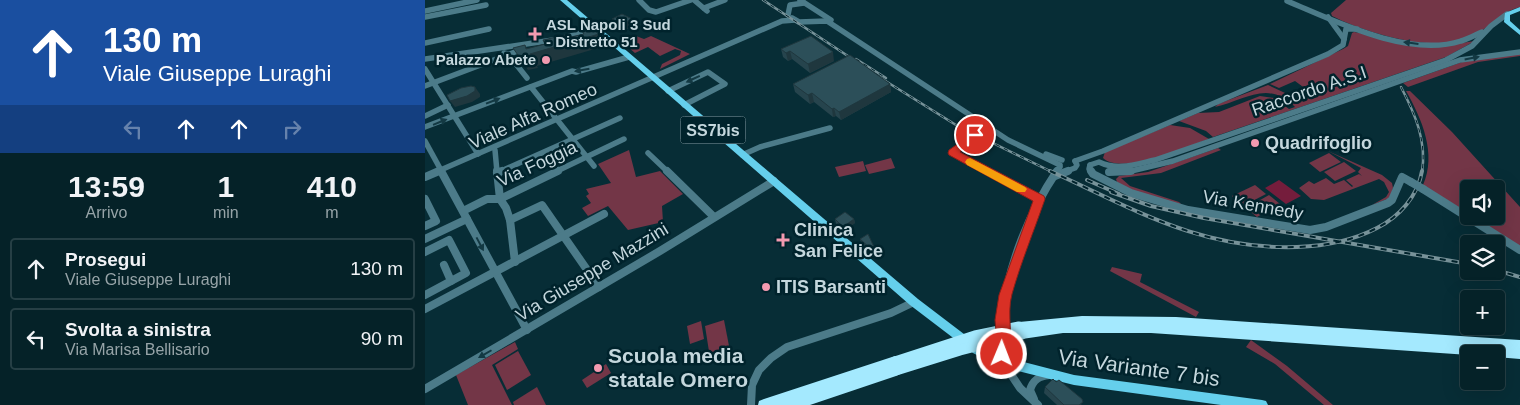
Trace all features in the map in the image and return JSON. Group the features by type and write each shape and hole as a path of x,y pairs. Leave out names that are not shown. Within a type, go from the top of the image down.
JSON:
{"highway":[{"path":"765,405 895,366 960,350 1021,330 1059,321 1166,321 1520,345"},
{"path":"1021,330 1143,328 1520,354"},
{"path":"792,405 895,366"}],"main road":[{"name":"SS7bis","path":"563,0 914,302 977,350 998,357"},
{"path":"1520,10 1507,14 1507,22 1520,33"},
{"path":"998,357 1009,358 1009,367 1002,371 996,369 993,364 998,357"},
{"name":"Via Variante 7 bis","path":"1009,367 1073,380 1262,405"}],"street":[{"path":"425,11 477,0"},
{"path":"642,1 649,10 658,12 692,0 706,10 725,0"},
{"path":"783,22 788,15 788,8 793,2 802,1 1012,137 1060,164 1106,169"},
{"path":"1287,1 1357,29 1401,42 1443,44 1472,38 1491,26"},
{"path":"425,17 486,5"},
{"name":"Raccordo A.S.I","path":"1106,169 1155,160 1446,60 1472,46 1491,26 1507,14"},
{"path":"788,15 795,20"},
{"path":"816,21 825,16"},
{"path":"1327,17 1344,39"},
{"name":"Viale Alfa Romeo","path":"441,171 783,22 795,20 801,22 827,21 1008,140 1060,164"},
{"path":"425,43 489,29"},
{"path":"425,59 518,48 597,29"},
{"path":"1052,177 1099,152 1328,54 1343,44 1346,29 1357,29"},
{"path":"425,86 508,54 518,48"},
{"path":"502,49 527,78"},
{"name":"Raccordo A.S.I","path":"1106,169 1127,172 1173,161 1460,60 1520,52"},
{"path":"425,128 572,70 576,72 629,57"},
{"path":"425,69 478,154"},
{"path":"667,91 708,72 725,84 684,105"},
{"path":"533,86 594,166"},
{"path":"425,116 447,107"},
{"path":"497,173 620,118"},
{"name":"Viale Alfa Romeo","path":"441,171 495,150 560,119"},
{"path":"987,126 953,153 1040,199"},
{"path":"742,154 830,128"},
{"name":"Via Foggia","path":"463,211 487,199 500,200 624,139"},
{"path":"425,141 527,330"},
{"path":"495,150 500,200 506,208 510,220 515,262"},
{"path":"1099,152 1099,156 1115,184"},
{"path":"1091,167 1099,152"},
{"path":"648,153 714,217"},
{"path":"998,357 1004,343 1002,320 1005,295 1018,255 1040,199 1060,164 1070,158 1073,166"},
{"path":"1049,160 1053,166 1052,177"},
{"name":"Via Kennedy","path":"1091,167 1099,176 1149,199 1188,210 1310,230 1325,227 1388,204 1392,200 1402,178 1423,189 1520,250"},
{"path":"1099,176 1106,169"},
{"path":"425,178 441,171"},
{"path":"1115,184 1115,176 1127,172"},
{"name":"Via Giuseppe Mazzini","path":"425,388 527,330 774,181"},
{"path":"425,198 436,221 425,226"},
{"path":"510,220 542,205 563,237 573,246 599,287"},
{"path":"425,309 604,214"},
{"path":"425,239 467,219"},
{"path":"425,252 449,240 466,273 425,295"},
{"path":"444,265 451,281"},
{"path":"751,405 750,392 754,377 775,354 787,347 891,313 914,302"},
{"path":"1009,367 1020,388 1039,405"},
{"path":"1039,405 1030,392 1031,385 1037,378 1051,375"}],"shaded area":[{"path":"1346,0 1520,0 1520,7 1513,9 1475,35 1460,41 1423,43 1383,35 1346,23 1332,16 1331,13"},
{"path":"1354,32 1440,46 1475,41 1446,57 1213,137 1206,131 1179,121 1198,113 1219,112 1260,96 1274,98 1289,109 1295,107 1275,94 1265,93 1215,107 1218,104 1268,85 1296,98 1310,92 1295,81 1279,88 1270,84 1348,46"},
{"path":"636,36 644,39 651,36 690,54 660,69 662,64 680,55 681,51 675,49 660,56 648,47 635,53 623,41"},
{"path":"1520,53 1520,56 1478,62 1408,87 1403,83 1462,62"},
{"path":"1406,91 1410,91 1452,132 1496,180 1460,180 1460,208 1423,185 1429,161 1428,149 1426,137"},
{"path":"1170,125 1190,128 1209,139 1139,162 1112,163 1103,158 1105,152"},
{"path":"1218,148 1221,150 1161,173 1121,178 1130,186 1179,202 1183,206 1128,189 1117,182 1116,179 1119,176 1148,172"},
{"path":"629,150 636,177 660,171 683,194 662,206 663,222 628,230 608,206 588,216 582,208 591,203 586,196 589,194 586,189 611,183 598,164"},
{"path":"1328,151 1382,175 1392,183 1393,188 1390,198 1372,205 1386,197 1389,192 1384,182 1379,179 1324,200 1311,199 1299,188 1309,181 1314,184 1326,178 1334,184 1344,180 1352,187 1346,180 1359,174 1362,176 1358,172 1361,168"},
{"path":"1329,153 1341,162 1320,172 1309,163"},
{"path":"891,158 895,168 869,174 865,165"},
{"path":"863,161 866,171 839,177 835,167"},
{"path":"1344,162 1356,171 1335,181 1324,172"},
{"path":"1279,180 1301,196 1286,204 1265,188"},
{"path":"1255,185 1266,194 1243,206 1232,196"},
{"path":"1505,190 1520,207 1520,248 1505,238 1505,235 1500,235 1486,225 1505,225"},
{"path":"1269,195 1280,204 1257,217 1246,208"},
{"path":"1112,267 1142,274 1140,282 1199,312 1196,317 1110,271"},
{"path":"724,320 730,351 710,358 705,326"},
{"path":"701,321 704,339 690,344 687,326"},
{"path":"1251,340 1287,366 1333,405 1324,405 1275,364 1246,347"},
{"path":"515,342 518,349 492,365 512,405 468,405 456,375"},
{"path":"518,351 531,375 507,390 495,365"},
{"path":"606,364 611,373 587,388 582,380"},
{"path":"537,387 546,405 514,405 513,402"}],"building":[{"path":"622,14 632,19 622,24 612,19"},
{"path":"591,28 599,34 530,54 530,56 520,58 513,48 525,45 526,49 545,44 543,40 570,34 571,37 584,34 582,31"},
{"path":"811,36 833,52 808,64 790,51 786,53 781,49"},
{"path":"850,55 890,84 839,112 834,108 832,109 812,93 808,95 793,84"},
{"path":"475,87 475,91 467,96 450,101 447,95 461,88"},
{"path":"845,212 854,219 843,227 835,219"},
{"path":"868,234 874,247 871,249 860,239"},
{"path":"1053,379 1056,382 1059,380 1082,399 1083,402 1079,405 1064,405 1045,387"}],"railway":[{"path":"763,0 860,64"},
{"path":"856,59 886,78"},
{"path":"879,77 956,125 1052,172"},
{"path":"1401,87 1419,128 1423,149 1422,172"},
{"path":"1050,171 1139,213 1198,234 1229,242 1262,246 1297,247 1339,241"},
{"path":"1339,241 1368,233 1393,218 1412,197 1422,171"},
{"path":"1087,180 1119,194"},
{"path":"1111,192 1151,206 1204,218 1339,241"},
{"path":"1339,241 1460,262"},
{"path":"1505,273 1520,277"}],"slow traffic":[{"path":"970,162 1021,189"}],"place":[{"name":"ASL Napoli 3 Sud - Distretto 51","path":"535,34"},
{"name":"Palazzo Abete","path":"546,60"},
{"name":"Quadrifoglio","path":"1255,143"},
{"name":"Clinica San Felice","path":"783,240"},
{"name":"ITIS Barsanti","path":"766,287"},
{"name":"Scuola media statale Omero","path":"598,368"}],"route":[{"path":"975,135 953,153 1040,199 1005,295 1002,320 1004,343 1002,354"}]}
